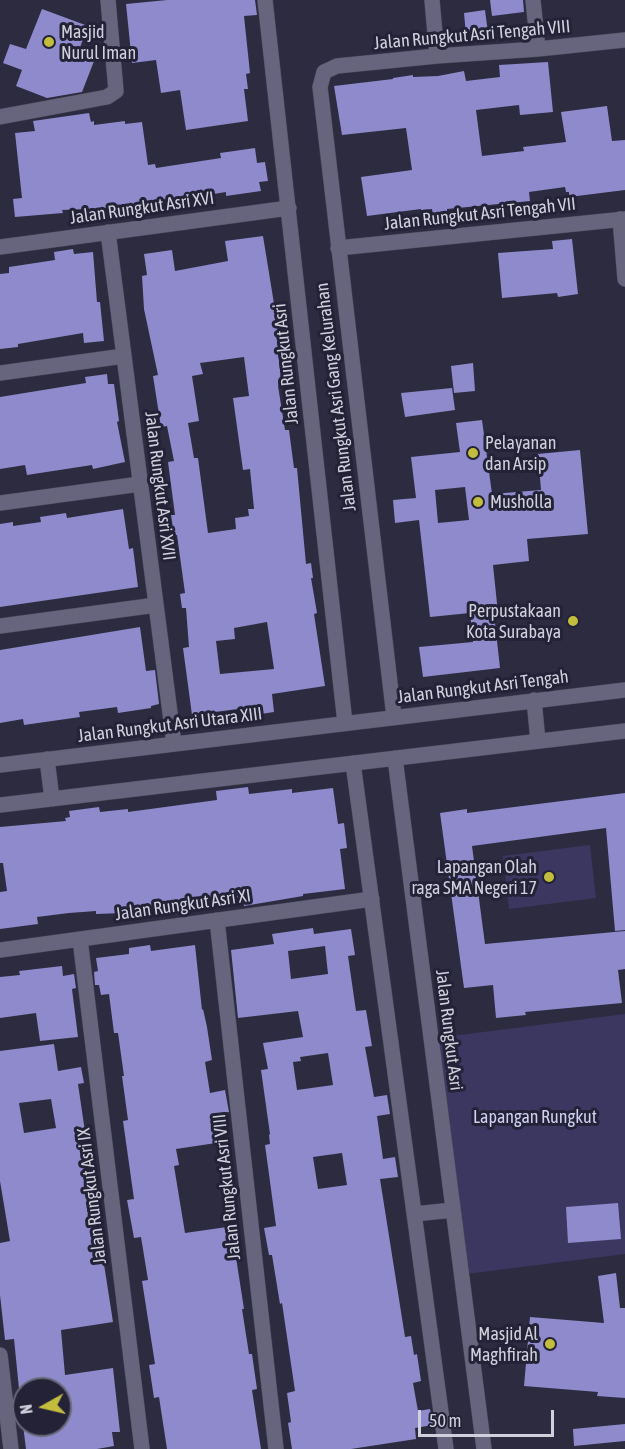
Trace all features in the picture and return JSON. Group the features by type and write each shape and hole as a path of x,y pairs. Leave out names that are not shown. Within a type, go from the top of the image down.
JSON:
{"street":[{"path":"0,117 107,97 116,91 117,78 108,0"},
{"name":"Jalan Rungkut Asri","path":"265,0 345,723"},
{"path":"432,0 437,56"},
{"path":"533,0 538,49"},
{"name":"Jalan Rungkut Asri Tengah VIII","path":"324,72 337,66 625,40"},
{"name":"Jalan Rungkut Asri Gang Kelurahan","path":"324,72 320,87 394,717"},
{"name":"Jalan Rungkut Asri XVI","path":"0,247 289,208"},
{"path":"623,219 625,279"},
{"name":"Jalan Rungkut Asri Tengah VII","path":"338,248 623,219"},
{"name":"Jalan Rungkut Asri XVII","path":"108,232 174,744"},
{"path":"0,373 124,356"},
{"path":"0,503 140,484"},
{"path":"0,626 156,605"},
{"name":"Jalan Rungkut Asri Tengah","path":"345,723 625,690"},
{"path":"534,700 538,741"},
{"name":"Jalan Rungkut Asri Utara XIII","path":"0,765 345,723"},
{"path":"0,805 625,731"},
{"name":"Jalan Rungkut Asri","path":"395,758 484,1449"},
{"path":"47,759 52,799"},
{"path":"353,763 446,1449"},
{"name":"Jalan Rungkut Asri XI","path":"0,950 372,899"},
{"name":"Jalan Rungkut Asri VIII","path":"217,920 276,1449"},
{"name":"Jalan Rungkut Asri IX","path":"80,939 142,1449"},
{"path":"414,1215 453,1210"},
{"path":"0,1354 11,1449"}],"green space":[{"name":"Lapangan Olah raga SMA Negeri 17","path":"590,845 596,898 509,909 503,856"},
{"name":"Lapangan Rungkut","path":"625,1014 625,1254 466,1274 436,1038"}],"building":[{"path":"167,0 255,0 257,15 244,16 250,73 246,74 248,89 244,89 248,121 186,130 180,90 161,93 156,60 132,63 126,4"},
{"path":"490,0 523,0 524,12 492,16"},
{"path":"42,9 88,26 79,50 96,56 82,92 47,98 16,86 22,70 3,63 10,44 26,49"},
{"path":"485,10 488,33 466,35 464,13"},
{"path":"548,62 553,112 520,115 519,105 476,110 482,156 524,151 523,147 566,142 561,112 607,106 612,141 625,140 625,190 569,197 569,192 566,192 565,187 529,192 530,201 447,209 447,213 433,215 432,209 421,209 367,216 361,177 412,170 406,128 342,135 334,86 413,75 413,77 438,76 464,71 466,81 500,77 499,65"},
{"path":"89,113 94,125 125,121 125,124 142,122 148,165 155,164 156,168 221,158 220,153 255,148 257,163 265,162 268,181 259,182 261,191 226,196 226,192 165,202 165,200 109,208 62,210 63,213 15,217 13,199 22,198 15,133 35,131 33,121"},
{"path":"263,236 276,316 285,315 290,352 278,354 282,385 278,386 285,430 289,430 294,468 297,468 306,564 311,563 317,613 314,614 325,686 272,694 274,712 254,715 253,707 192,715 183,648 189,647 186,608 182,608 180,594 185,593 177,535 174,535 171,515 175,515 168,462 174,461 167,426 161,427 153,376 158,375 144,309 142,276 147,275 144,254 172,250 175,271 228,261 225,241","holes":["244,357 249,396 233,398 243,470 250,469 254,509 248,509 249,516 235,518 236,529 208,533 198,458 194,458 188,423 199,421 192,376 203,374 200,363","267,622 274,669 220,674 216,641 235,639 234,628"]},
{"path":"572,239 578,294 558,297 557,293 502,298 498,253 553,249 552,241"},
{"path":"73,249 74,254 93,252 97,302 100,302 104,341 84,343 83,333 0,349 0,274 9,273 9,267 55,260 54,252"},
{"path":"473,363 475,391 454,393 451,366"},
{"path":"107,374 108,384 114,384 119,421 117,422 125,462 93,469 92,465 27,475 25,465 0,469 0,397 86,383 85,377"},
{"path":"452,388 455,410 405,417 401,393"},
{"path":"482,420 492,494 541,490 538,454 580,450 588,534 527,539 529,561 493,565 498,613 494,614 500,668 423,677 419,647 473,642 470,613 430,617 419,520 395,523 393,500 416,498 411,457 460,452 456,423","holes":["465,487 469,520 438,523 435,490"]},
{"path":"123,509 129,549 133,548 138,587 0,607 0,524 13,522 13,526 41,522 40,517 66,513 67,518"},
{"path":"140,627 146,671 155,670 159,704 151,708 118,713 117,707 79,712 80,717 24,725 23,719 0,723 0,650"},
{"path":"248,787 249,794 292,789 292,793 333,788 338,824 344,823 347,848 340,849 345,889 303,894 303,896 244,906 243,897 185,905 186,913 171,915 170,909 142,912 143,916 123,919 123,913 96,914 96,911 69,913 37,917 38,924 0,929 0,892 7,891 3,863 0,863 0,827 66,821 65,818 70,817 69,811 99,807 100,812 128,809 128,812 217,800 216,791"},
{"path":"625,793 625,930 615,931 606,828 472,846 485,944 625,931 625,969 618,970 622,1003 525,1012 526,1015 496,1018 493,985 464,988 440,813 467,809 467,813"},
{"path":"313,928 314,934 351,929 355,955 348,956 356,1011 366,1010 372,1046 365,1047 374,1097 387,1095 390,1114 377,1116 383,1159 395,1157 398,1177 380,1179 405,1337 411,1336 414,1355 417,1354 421,1381 413,1383 418,1411 430,1409 433,1425 415,1428 416,1439 351,1449 292,1449 287,1393 295,1391 282,1303 280,1304 272,1255 269,1255 264,1228 276,1226 265,1145 270,1144 270,1134 261,1070 268,1069 263,1043 303,1037 298,1011 238,1018 231,950 274,944 272,934","holes":["325,946 328,974 291,979 288,951","328,1053 333,1085 297,1090 293,1062 301,1061 300,1057","342,1153 347,1185 318,1189 313,1157"]},
{"path":"150,945 151,951 195,945 202,1010 212,1060 205,1062 210,1093 225,1090 229,1112 212,1114 216,1143 176,1149 179,1165 174,1166 185,1233 234,1226 238,1251 235,1251 244,1309 242,1309 257,1389 252,1390 261,1449 167,1449 159,1397 154,1398 149,1365 155,1364 142,1281 148,1280 141,1237 134,1238 127,1200 134,1199 123,1121 128,1120 118,1033 114,1033 109,994 101,995 99,985 95,985 94,972 98,971 96,958 129,954 129,948"},
{"path":"62,966 63,976 74,974 76,988 72,989 78,1037 40,1041 36,1013 0,1018 0,977 20,975 19,971"},
{"path":"54,1044 58,1071 81,1067 84,1083 78,1084 88,1152 84,1153 113,1322 61,1330 65,1375 113,1368 120,1432 112,1432 114,1446 97,1449 26,1449 24,1437 72,1437 72,1377 18,1377 14,1339 5,1340 0,1295 0,1243 10,1241 0,1181 0,1051","holes":["51,1099 56,1128 24,1133 19,1103"]},
{"path":"618,1203 621,1239 568,1243 566,1207"},
{"name":"Masjid Al Maghfirah","path":"616,1273 620,1308 625,1308 625,1398 597,1396 598,1392 524,1386 530,1317 604,1323 598,1276"},
{"path":"625,1424 625,1441 574,1446 573,1429"}],"place":[{"name":"Masjid Nurul Iman","path":"49,42"},
{"name":"Pelayanan dan Arsip","path":"473,453"},
{"name":"Musholla","path":"478,502"},
{"name":"Perpustakaan Kota Surabaya","path":"573,621"},
{"name":"Lapangan Olah raga SMA Negeri 17","path":"549,877"},
{"name":"Masjid Al Maghfirah","path":"550,1344"}]}
